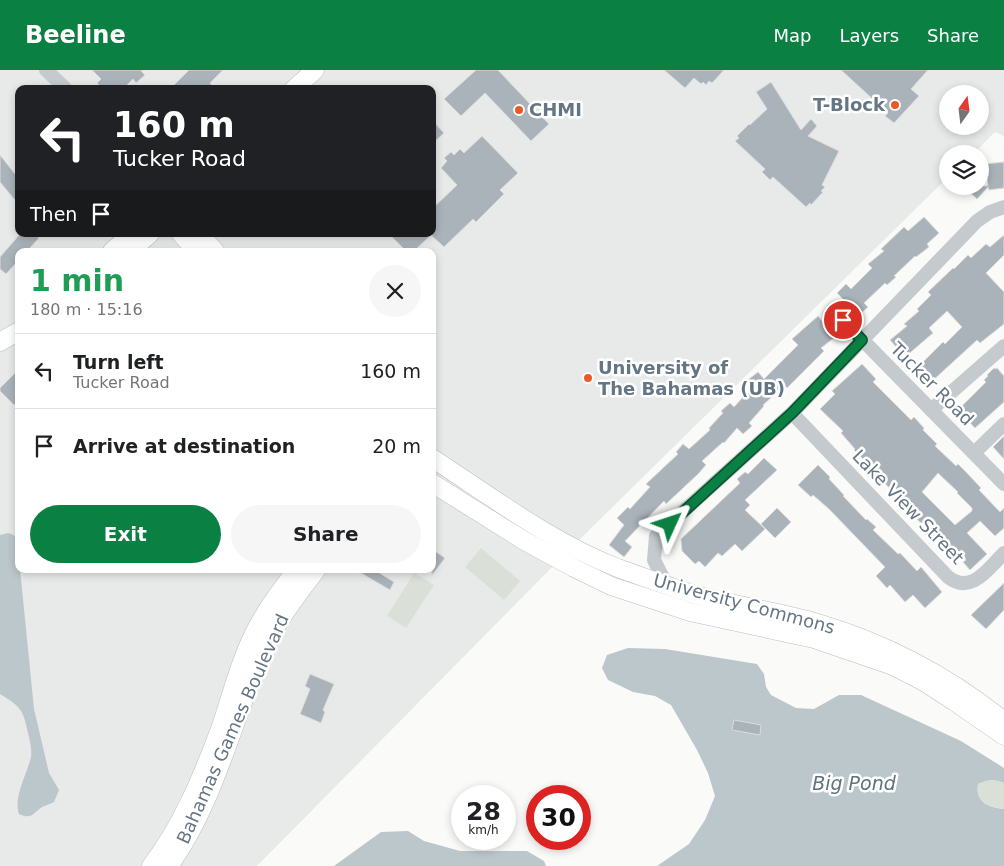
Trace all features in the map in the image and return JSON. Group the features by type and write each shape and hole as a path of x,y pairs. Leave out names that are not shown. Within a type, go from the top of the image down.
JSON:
{"main road":[{"path":"298,85 315,70"},
{"path":"116,248 128,237"},
{"path":"134,248 146,237"},
{"path":"184,237 193,248"},
{"path":"202,237 212,248"},
{"path":"0,342 15,333"},
{"name":"University Commons","path":"436,461 534,525 582,552 617,567 696,595 788,614 850,634 897,654 930,671 962,690 1004,722"},
{"name":"University Commons","path":"436,486 523,540 611,586 690,612 814,639 892,666 948,697 1004,736"},
{"name":"Bahamas Games Boulevard","path":"169,866 187,838 212,785 249,666 249,644 266,611 282,586 293,573"},
{"name":"Bahamas Games Boulevard","path":"151,866 174,831 199,780 249,666 266,648 286,610 314,573"}],"street":[{"path":"46,70 62,85"},
{"path":"666,584 654,560 656,536 792,413 977,221 990,212 1004,207"},
{"name":"Tucker Road","path":"834,311 1004,484"},
{"path":"931,410 1004,346"},
{"name":"Lake View Street","path":"792,413 954,582 966,584 973,582 1004,553"},
{"path":"974,453 1004,424"}],"shaded area":[{"path":"0,70 1004,70 1004,136 995,132 982,145 939,145 939,186 576,543 257,866 0,866"},
{"path":"481,548 520,581 504,600 465,567"},
{"path":"414,573 434,585 406,628 387,616"},
{"path":"987,779 1004,783 1004,809 988,805 981,799 978,784"}],"water":[{"path":"8,533 15,537 15,573 20,573 34,709 49,773 59,790 54,802 42,807 30,816 19,814 18,808 21,786 31,757 29,739 20,709 0,694 0,535"},
{"name":"Big Pond","path":"628,648 665,649 757,664 764,674 766,687 771,695 796,708 814,709 839,695 861,695 961,741 1004,768 1004,783 988,780 978,784 978,790 981,799 988,805 1004,809 1004,866 657,866 689,844 705,820 715,796 708,773 697,750 671,705 655,696 633,692 608,680 602,668 607,655"},
{"path":"408,831 424,841 451,850 527,851 544,861 546,866 334,866 381,832"}],"building":[{"path":"92,70 143,70 141,71 145,75 136,83 133,79 127,85 99,85 97,83 101,79"},
{"path":"189,70 223,70 210,83 212,85 174,85"},
{"name":"CHMI","path":"476,70 498,70 549,124 531,141 485,93 461,116 444,99"},
{"path":"664,70 724,70 712,83 709,81 706,85 703,82 701,84 694,78 685,88"},
{"name":"T-Block","path":"841,70 928,70 911,89 919,96 894,123 885,116 888,113"},
{"path":"771,82 801,130 811,119 817,126 808,136 839,151 822,185 825,187 821,191 823,192 811,205 810,203 806,207 773,177 770,180 762,172 765,169 735,141 739,138 737,136 749,124 767,109 756,92"},
{"path":"436,124 444,133 436,140"},
{"path":"482,136 518,173 500,190 504,194 476,222 473,219 444,247 433,237 436,237 436,205 457,185 441,168 447,161 444,158 451,152 454,155 460,149 464,153"},
{"path":"0,155 15,174 15,200 0,182"},
{"path":"1004,162 1004,188 989,190 989,164"},
{"path":"973,195 981,195 977,199"},
{"path":"924,217 939,233 927,244 929,247 915,256 894,276 896,277 887,285 885,283 864,303 868,307 859,315 837,293 846,284 851,289 872,268 868,264 884,251 881,249 904,227 908,231"},
{"path":"1004,235 1004,255 986,273 1004,292 1004,324 980,343 977,340 930,383 916,369 943,342 945,344 962,327 947,311 929,328 933,333 905,357 890,340 907,326 904,324 919,311 917,309 931,295 928,292 953,268 968,255 971,258 986,244 990,247"},
{"path":"17,237 39,238 30,248 15,248 15,264 6,274 0,269 0,257"},
{"path":"392,237 429,237 417,248 403,248"},
{"path":"818,316 835,337 821,348 824,351 787,388 784,386 763,405 749,423 752,426 743,434 737,428 724,443 702,461 706,465 698,474 666,504 664,501 625,541 632,547 624,557 609,545 624,525 617,518 628,507 630,509 650,487 646,484 678,454 676,452 683,444 689,449 710,430 709,428 723,413 721,411 730,403 734,407 754,385 749,379 758,372 764,379 798,345 792,339"},
{"path":"862,364 876,379 873,382 911,420 914,417 924,428 923,430 937,444 935,446 956,466 958,464 965,471 981,488 979,490 1000,512 1004,508 1004,528 995,536 980,521 967,533 987,554 970,570 963,562 966,560 952,546 947,550 910,512 912,510 867,466 868,464 841,433 843,431 820,409 835,394 832,391","holes":["938,473 972,508 972,511 955,525 922,492"]},
{"path":"994,368 997,368 1004,376 1004,402 975,428 958,410 986,382 984,380"},
{"path":"15,373 14,405 0,391 0,388"},
{"path":"1004,436 1004,459 993,447"},
{"path":"764,458 777,470 745,500 750,505 745,510 765,529 742,551 735,544 722,556 718,553 705,567 699,561 695,564 682,551 681,539 740,483 737,479 745,472 748,474"},
{"path":"818,465 830,477 829,479 843,496 866,520 876,527 873,530 898,554 900,553 917,571 921,567 942,592 925,608 913,595 905,602 890,585 887,588 876,576 885,567 829,509 813,495 811,497 798,485"},
{"path":"777,508 791,522 775,538 761,524"},
{"path":"436,552 445,558 436,570"},
{"path":"361,573 379,573 394,582 390,590"},
{"path":"1004,583 1004,610 986,629 971,615"},
{"path":"310,674 334,684 323,710 325,712 321,723 300,714 310,689 305,686"},
{"path":"734,720 761,725 760,735 732,730"}],"place":[{"name":"T-Block","path":"895,105"},
{"name":"CHMI","path":"519,110"},
{"name":"University of The Bahamas (UB)","path":"588,378"}],"route":[{"path":"670,524 792,413 862,340 843,320"}]}
